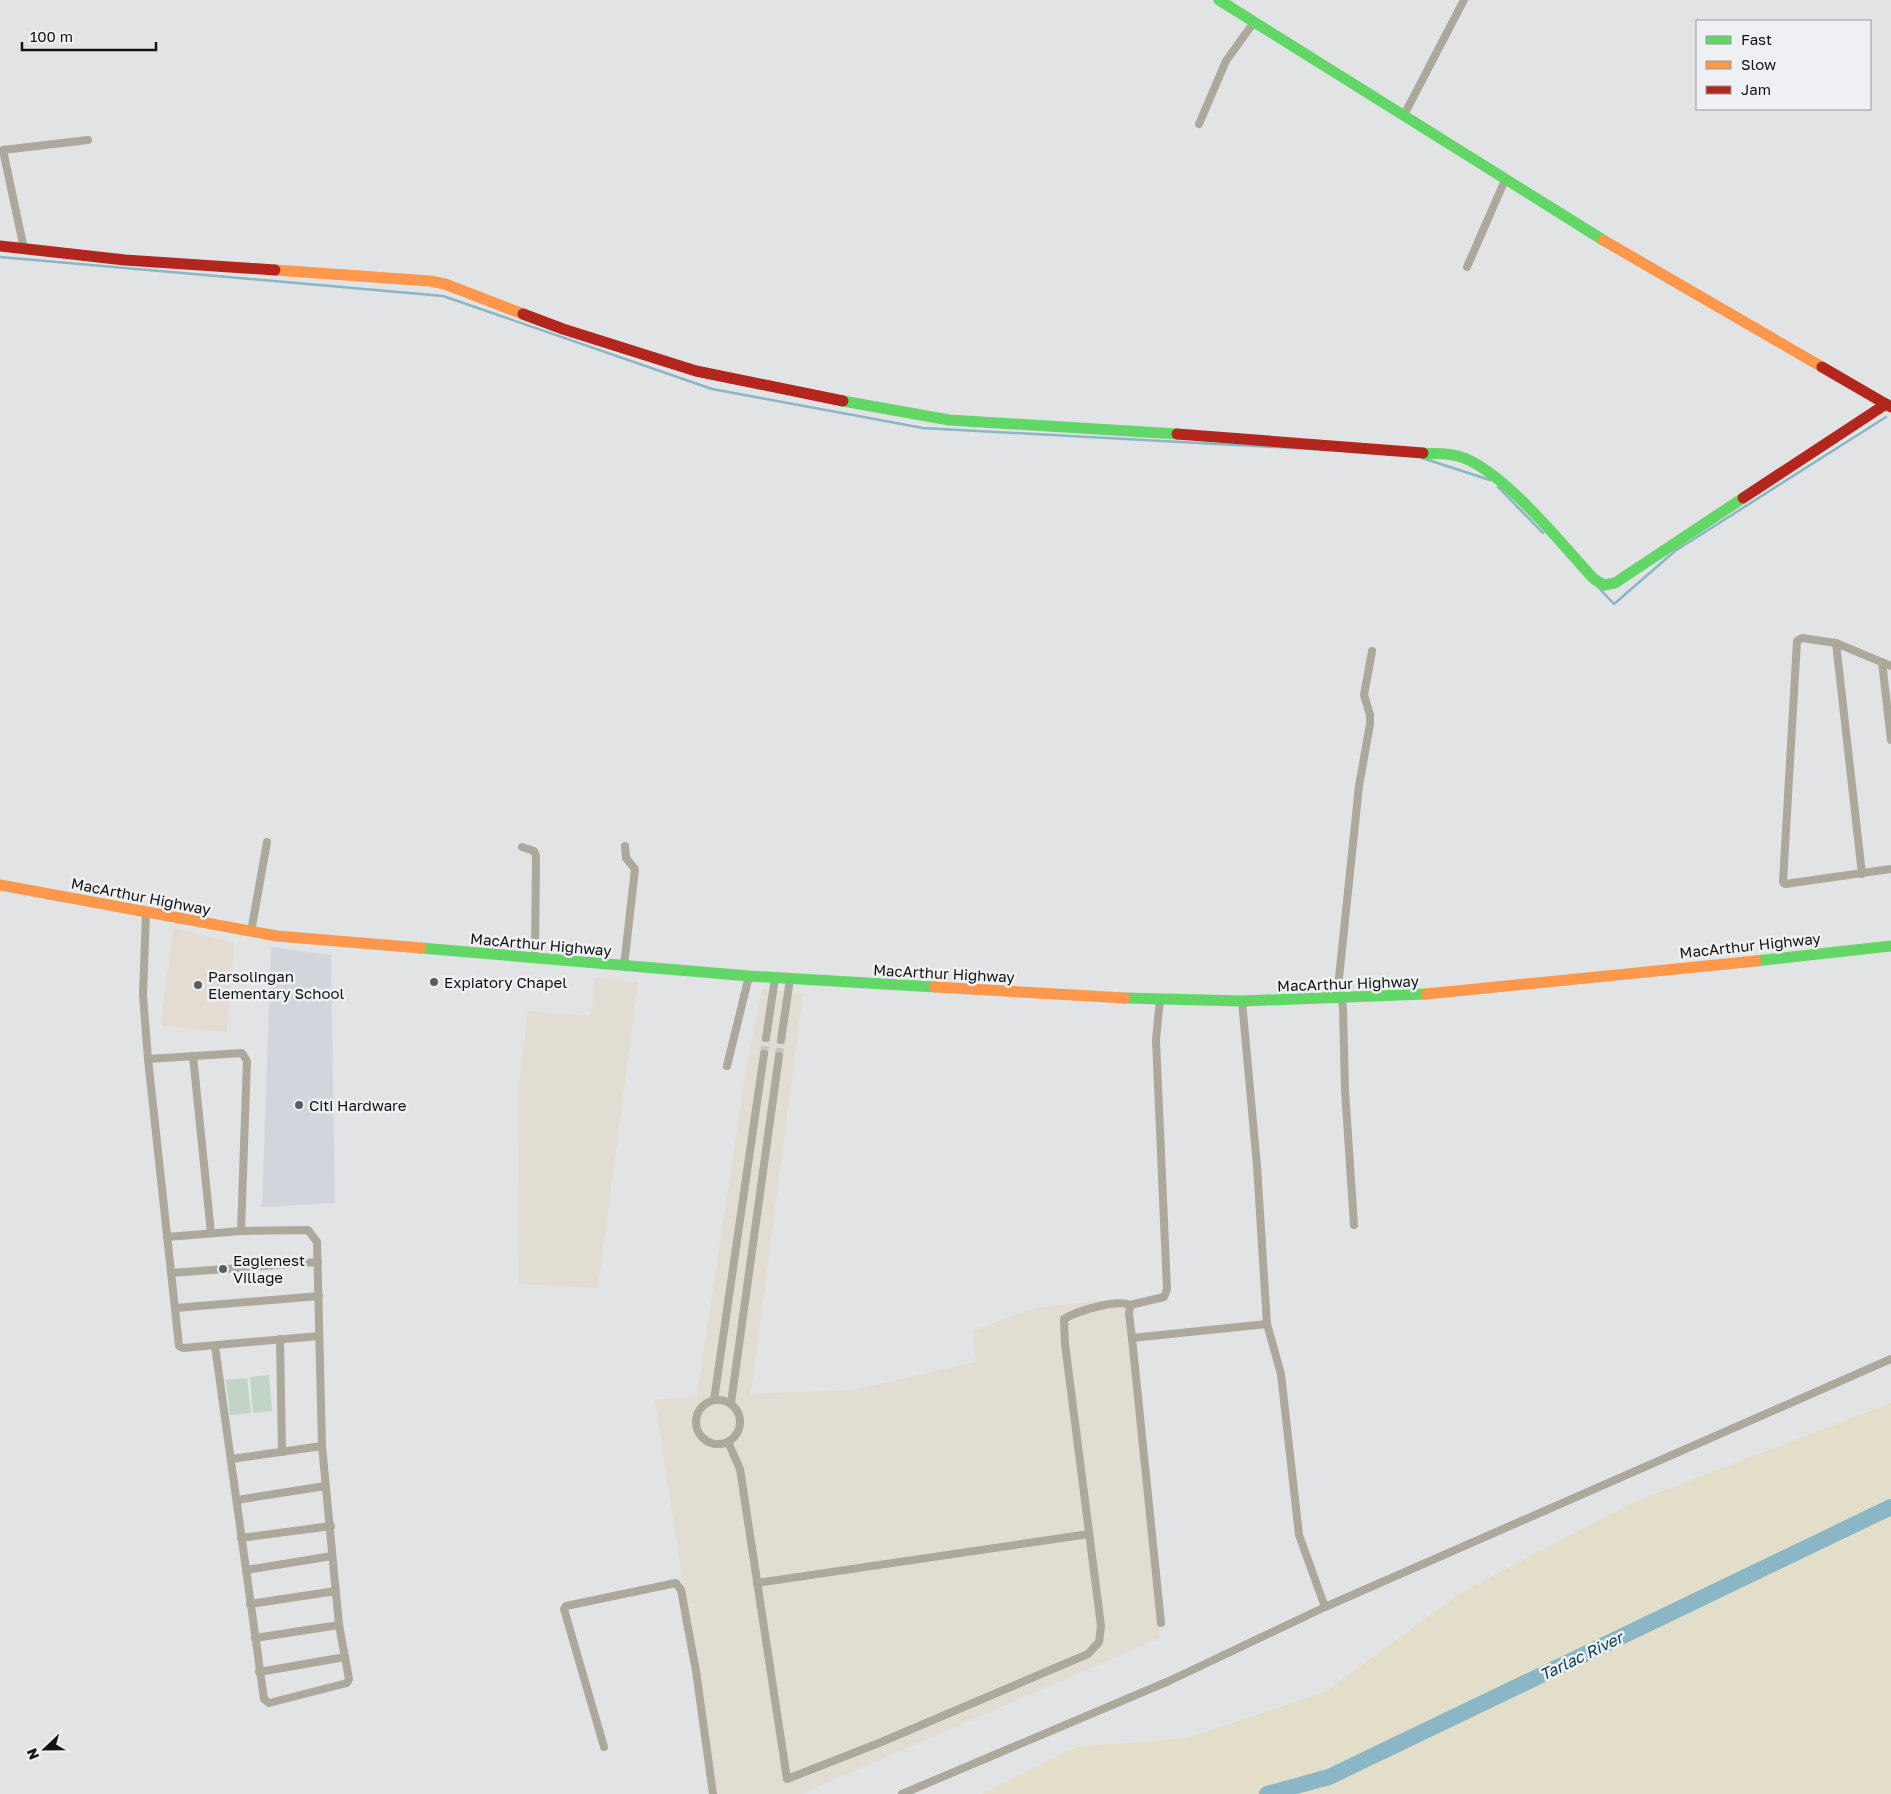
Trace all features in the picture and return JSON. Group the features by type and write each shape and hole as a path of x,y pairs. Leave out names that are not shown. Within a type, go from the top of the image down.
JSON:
{"main road":[{"path":"0,246 125,260 430,280 563,330 663,362 736,380 906,414 959,420 1311,443 1458,456 1487,470 1546,526 1594,579 1604,585 1615,583 1889,406 1659,275 1219,0"},
{"name":"MacArthur Highway","path":"0,885 251,932 356,943 774,978 1242,1002 1341,1000 1469,991 1891,946"}],"street":[{"path":"1404,115 1464,0"},
{"path":"1199,124 1226,61 1254,22"},
{"path":"24,249 3,150 88,140"},
{"path":"1467,267 1505,180"},
{"path":"1891,666 1836,644 1802,638 1797,641 1782,882 1785,884 1891,869"},
{"path":"1836,644 1862,874"},
{"path":"1354,1226 1345,1090 1344,1008 1341,1000 1339,978 1359,786 1370,724 1370,715 1364,695 1372,651"},
{"path":"1882,662 1891,740"},
{"path":"251,932 267,842"},
{"path":"624,966 635,870 626,858 625,846"},
{"path":"522,847 534,851 536,856 535,958"},
{"path":"146,912 143,995 148,1059 179,1346 183,1348 215,1346 319,1336"},
{"path":"727,1066 749,976"},
{"path":"766,1038 774,978"},
{"path":"781,1040 790,979"},
{"path":"728,1442 740,1469 787,1779 879,1743 1088,1654 1099,1642 1101,1626 1064,1344 1064,1319 1072,1314 1094,1308 1124,1302 1130,1305 1164,1296 1167,1289 1156,1040 1160,999"},
{"path":"1242,1002 1257,1166 1268,1324 1281,1374 1299,1535 1325,1607"},
{"path":"148,1059 242,1053 247,1062 241,1231"},
{"path":"714,1400 764,1054"},
{"path":"193,1056 211,1233"},
{"path":"731,1403 779,1056"},
{"path":"750,1145 766,1145"},
{"path":"739,1225 755,1226"},
{"path":"167,1237 241,1231 308,1230 318,1242 322,1446 339,1625 349,1679 347,1683 269,1702 264,1699 215,1346"},
{"path":"171,1273 318,1262"},
{"path":"175,1308 319,1296"},
{"path":"1130,1305 1129,1314 1161,1624"},
{"path":"727,1306 744,1308"},
{"path":"1132,1338 1268,1324"},
{"path":"280,1339 282,1452"},
{"path":"902,1794 1169,1682 1325,1607 1891,1359"},
{"path":"720,1399 731,1403 738,1412 740,1424 736,1434 728,1442 720,1444 708,1442 699,1434 695,1422 698,1410 714,1400 720,1399"},
{"path":"231,1459 322,1446"},
{"path":"237,1500 326,1486"},
{"path":"242,1538 331,1526"},
{"path":"757,1583 1089,1534"},
{"path":"246,1570 332,1556"},
{"path":"604,1747 564,1609 566,1606 676,1584 681,1590 696,1671 713,1794"},
{"path":"250,1604 336,1590"},
{"path":"255,1638 339,1625"},
{"path":"259,1672 345,1657"}],"shaded area":[{"name":"Parsolingan Elementary School","path":"173,928 234,943 227,1032 161,1026"},
{"name":"Citi Hardware","path":"271,947 331,955 335,1203 262,1207"},
{"path":"595,978 638,982 598,1288 519,1284 518,1093 528,1011 591,1016"},
{"path":"762,989 803,993 751,1394 853,1390 976,1362 972,1331 1035,1308 1124,1298 1160,1638 801,1794 715,1794 655,1400 697,1396 746,1070"}],"green space":[{"path":"269,1375 272,1411 253,1413 250,1377"},
{"path":"247,1378 251,1413 230,1415 226,1380"}],"sand":[{"path":"1891,1403 1891,1794 982,1794 1077,1747 1188,1738 1325,1692 1462,1592 1632,1503"}],"waterway":[{"path":"0,257 443,296 712,389 923,428 1329,450"},
{"path":"1597,586 1614,604 1675,551 1886,417"},
{"path":"1422,458 1490,480"},
{"path":"1498,487 1543,533"},
{"name":"Tarlac River","path":"1267,1794 1329,1777 1891,1507"}],"tunnel":[{"path":"764,1054 766,1038"},
{"path":"779,1056 781,1040"}],"traffic: fast":[{"path":"1219,0 1603,240"},
{"path":"843,401 949,420 1177,434"},
{"path":"1423,453 1458,456 1475,463 1493,476 1512,491 1549,528 1594,579 1604,585 1615,583 1743,498"},
{"path":"1756,961 1891,946"},
{"path":"421,948 749,976 935,987"},
{"path":"1125,998 1242,1001 1426,994"}],"traffic: slow":[{"path":"1603,240 1822,367"},
{"path":"275,270 430,281 445,284 523,314"},
{"path":"0,885 277,936 421,948"},
{"path":"1426,994 1756,961"},
{"path":"935,987 1125,998"}],"traffic: jam":[{"path":"0,246 125,260 275,270"},
{"path":"523,314 563,329 696,371 843,401"},
{"path":"1822,367 1891,407"},
{"path":"1743,498 1886,404"},
{"path":"1177,434 1423,453"}],"place":[{"name":"Expiatory Chapel","path":"434,982"},
{"name":"Parsolingan Elementary School","path":"198,985"},
{"name":"Citi Hardware","path":"299,1105"},
{"name":"Eaglenest Village","path":"223,1269"}]}
